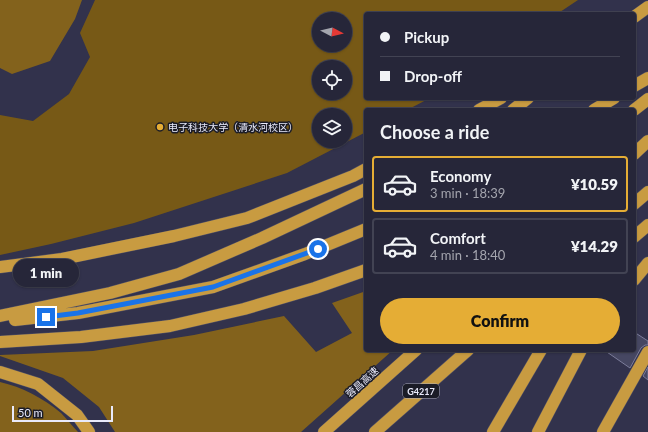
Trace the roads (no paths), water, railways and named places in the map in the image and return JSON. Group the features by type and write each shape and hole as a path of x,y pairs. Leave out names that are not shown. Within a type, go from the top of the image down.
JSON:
{"highway":[{"path":"636,16 648,7"},
{"path":"636,85 648,78"},
{"path":"636,108 648,99"},
{"path":"483,108 497,100"},
{"path":"516,108 526,100"},
{"path":"597,108 611,100"},
{"path":"636,152 648,141"},
{"path":"0,267 62,259 174,236 247,218 353,176 364,170"},
{"path":"0,316 110,294 179,274 364,191"},
{"path":"636,202 648,192"},
{"path":"636,235 648,225"},
{"path":"0,322 78,313 213,287 305,254 364,230"},
{"path":"636,278 648,263"},
{"path":"0,342 80,337 170,326 244,309 315,288 364,271"},
{"name":"蓉昌高速","path":"324,432 414,352"},
{"name":"G4217","path":"375,432 466,352"},
{"path":"493,432 540,352"},
{"path":"538,432 580,352"},
{"path":"603,432 646,355"},
{"path":"610,432 646,355"},
{"path":"0,372 38,384 77,415 89,432"}],"place":[{"name":"电子科技大学（清水河校区）","path":"160,127"}]}
